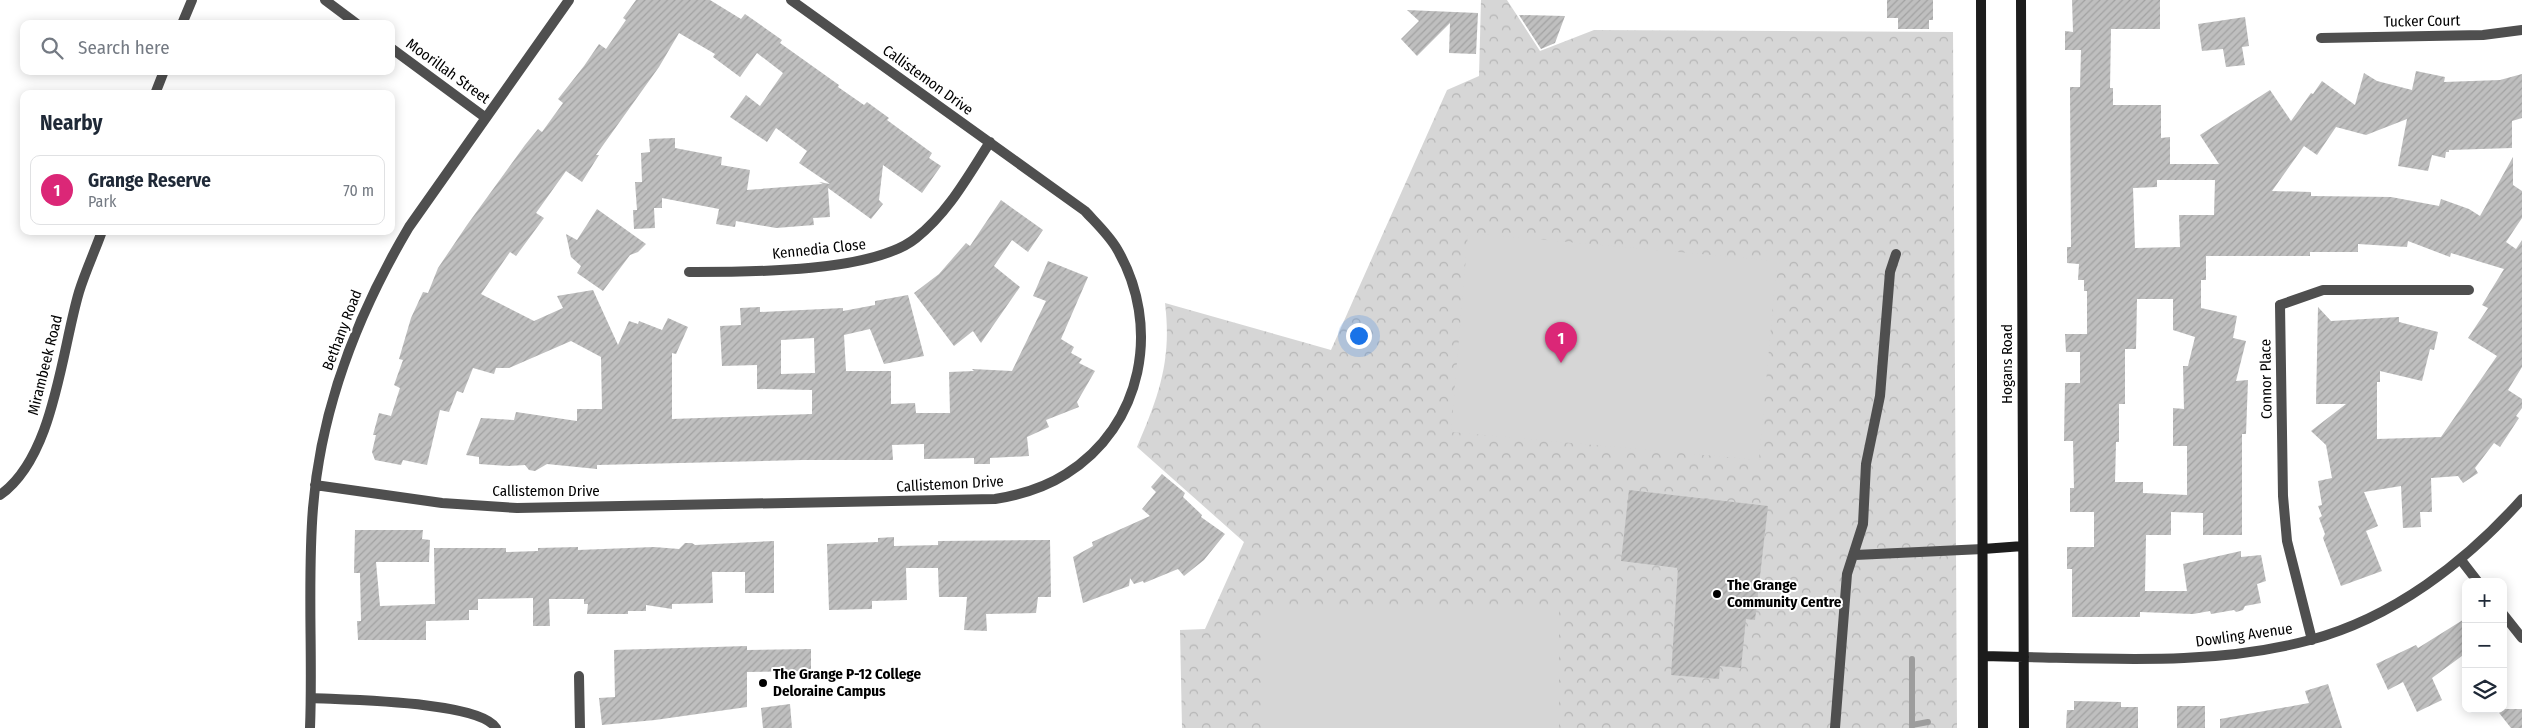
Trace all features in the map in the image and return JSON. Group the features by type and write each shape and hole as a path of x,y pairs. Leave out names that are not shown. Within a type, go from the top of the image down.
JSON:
{"street":[{"path":"184,20 192,0"},
{"path":"325,0 352,20"},
{"name":"Bethany Road","path":"310,728 310,544 315,485 331,404 363,312 386,266 409,227 570,0"},
{"name":"Callistemon Drive","path":"315,485 442,504 518,508 995,499 1042,487 1086,460 1104,440 1121,416 1139,368 1142,333 1140,313 1129,273 1117,248 1085,211 791,0"},
{"name":"Hogans Road","path":"1981,0 1983,728"},
{"name":"Hogans Road","path":"2021,0 2024,728"},
{"name":"Tucker Court","path":"2321,38 2483,34 2522,30"},
{"name":"Moorillah Street","path":"395,51 486,118"},
{"path":"157,90 162,75"},
{"name":"Kennedia Close","path":"690,272 731,272 850,263 895,251 915,240 934,222 950,203 990,142"},
{"name":"Mirambeek Road","path":"0,495 30,464 44,432 80,291 101,235"},
{"path":"1835,728 1847,574 1855,555 1862,524 1866,464 1880,396 1890,272 1896,254"},
{"name":"Connor Place","path":"2312,640 2287,541 2283,496 2280,305 2323,290 2469,290"},
{"name":"Dowling Avenue","path":"1983,656 2195,658 2260,651 2312,640 2363,621 2410,596 2461,560 2501,523 2522,499"},
{"path":"1855,555 2023,546"},
{"path":"2461,560 2475,578"},
{"path":"2507,619 2522,638"},
{"path":"579,676 580,728"},
{"path":"311,698 438,707 471,712 492,721 496,728"}],"green space":[{"path":"1481,0 1507,0 1540,51 1594,30 1953,32 1957,728 1182,728 1180,630 1205,629 1244,542 1137,447 1152,411 1162,377 1167,342 1165,303 1331,350 1447,90 1479,76"},
{"path":"1468,233 1777,261 1759,460 1451,432"},
{"path":"1264,607 1559,607 1559,728 1264,728"}],"building":[{"path":"636,0 710,0 741,19 745,14 782,40 780,43 839,85 838,87 864,105 867,102 889,118 887,120 932,153 929,158 941,166 922,193 883,165 879,200 883,204 871,219 828,188 830,217 813,218 814,225 776,228 736,221 735,227 716,224 719,209 662,198 662,208 654,208 655,228 634,229 633,210 637,210 635,182 642,182 641,153 650,152 649,139 675,138 675,148 722,157 721,165 750,170 747,190 823,184 819,182 830,184 799,163 807,151 776,128 767,142 730,117 746,95 760,106 783,73 757,53 740,77 713,57 715,54 679,33 659,67 596,155 599,155 582,182 566,171 536,213 544,218 516,256 510,252 481,294 534,321 563,308 557,296 593,290 618,345 629,321 638,324 639,321 662,330 668,318 688,327 676,354 672,353 672,419 812,414 812,390 757,389 757,365 722,366 720,326 741,325 740,308 760,307 760,312 843,308 843,311 875,305 875,301 908,295 924,356 884,364 870,329 844,335 846,371 891,371 891,404 915,403 916,413 950,413 949,372 974,371 972,369 1012,371 1046,301 1033,296 1048,261 1088,277 1061,339 1074,347 1071,353 1082,359 1079,363 1095,371 1077,402 1079,407 1046,420 1049,427 1027,437 1029,456 990,458 990,464 974,464 974,458 924,459 924,444 892,445 893,460 802,460 597,465 597,469 547,464 535,471 529,470 525,465 479,464 479,457 466,455 481,418 514,420 516,412 577,421 577,409 602,409 601,357 571,341 509,368 496,368 494,374 473,368 463,393 457,391 449,412 440,410 427,465 403,460 401,465 375,460 372,452 376,435 373,435 379,413 391,416 400,388 394,385 403,360 399,359 411,318 423,292 428,293 438,268 525,145 538,129 542,132 563,103 558,99 599,44 606,49 626,20 623,18","holes":["814,338 815,373 781,374 781,340"]},
{"path":"1887,0 1933,0 1933,20 1929,20 1929,29 1898,29 1898,18 1887,18"},
{"path":"2072,0 2160,0 2160,29 2111,29 2110,88 2113,88 2113,105 2161,105 2161,138 2170,137 2170,164 2219,164 2200,135 2270,90 2291,121 2322,81 2355,105 2364,73 2377,81 2412,90 2416,71 2445,77 2444,82 2500,80 2522,74 2522,118 2512,121 2512,148 2449,150 2449,152 2446,152 2445,158 2432,155 2428,171 2398,166 2407,119 2366,135 2336,127 2317,155 2304,146 2272,191 2311,192 2311,196 2391,197 2439,206 2441,199 2469,209 2480,216 2513,157 2513,185 2522,191 2522,218 2506,242 2516,249 2522,240 2522,367 2508,390 2522,399 2522,408 2516,416 2519,418 2500,447 2494,443 2475,468 2478,473 2463,483 2458,476 2431,478 2432,512 2420,512 2421,527 2403,528 2401,486 2364,492 2378,526 2366,531 2382,571 2341,586 2323,538 2325,534 2319,518 2322,516 2318,506 2322,505 2318,481 2332,478 2326,445 2311,431 2346,404 2316,404 2318,307 2331,321 2399,317 2399,322 2438,332 2434,350 2430,349 2422,381 2380,371 2380,382 2377,382 2377,439 2441,437 2497,356 2468,338 2488,308 2482,305 2504,269 2451,253 2450,257 2408,241 2407,247 2358,244 2358,252 2310,252 2310,256 2206,256 2206,280 2201,280 2201,308 2237,316 2233,338 2246,341 2236,381 2248,380 2246,434 2242,434 2242,535 2203,535 2203,513 2171,512 2171,535 2146,535 2145,591 2187,591 2183,564 2241,551 2241,557 2261,555 2266,581 2257,584 2261,603 2245,606 2243,610 2236,612 2234,610 2211,614 2210,611 2193,614 2140,612 2140,617 2072,617 2072,569 2067,569 2067,547 2094,547 2094,512 2070,512 2070,488 2074,488 2073,441 2064,441 2065,383 2080,383 2080,352 2066,352 2065,334 2087,334 2087,291 2084,291 2084,280 2078,280 2079,264 2067,263 2067,247 2071,247 2070,87 2080,87 2081,50 2065,50 2065,31 2073,32","holes":["2157,180 2215,180 2214,215 2179,215 2180,247 2135,248 2133,188 2157,187","2137,299 2173,299 2173,330 2195,337 2188,366 2183,366 2184,409 2173,408 2173,446 2187,446 2187,495 2143,493 2143,482 2115,482 2116,442 2119,442 2119,404 2125,404 2125,349 2136,349"]},
{"path":"1407,10 1478,13 1476,54 1449,53 1450,23 1417,56 1401,39 1419,21"},
{"path":"1519,15 1565,16 1555,43 1541,49"},
{"path":"2245,17 2249,46 2242,47 2245,65 2226,67 2223,49 2202,51 2198,24"},
{"path":"1001,200 1043,230 1028,252 1012,240 994,266 1020,287 981,343 973,331 954,346 914,293 939,274 966,243 970,246"},
{"path":"597,209 646,244 638,252 630,255 603,291 577,273 581,266 571,257 566,234 577,240"},
{"path":"1162,474 1185,493 1183,497 1202,515 1201,517 1225,534 1204,560 1184,576 1178,569 1144,583 1143,581 1134,584 1130,578 1129,586 1083,603 1073,557 1093,546 1092,542 1150,516 1142,509 1156,492 1151,487"},
{"name":"The Grange Community Centre","path":"1629,490 1768,506 1755,620 1746,619 1741,668 1720,666 1719,679 1671,675 1678,568 1621,561"},
{"path":"355,530 423,530 422,539 430,540 429,562 376,562 380,606 435,604 434,548 506,548 506,552 538,551 538,548 578,547 578,550 654,547 679,549 685,543 695,545 774,541 774,593 745,593 745,572 712,572 713,603 672,604 672,609 646,605 646,611 628,611 628,614 587,614 588,604 584,604 584,599 549,599 550,626 533,626 533,598 478,599 478,610 469,610 469,620 426,621 426,640 358,640 357,621 361,621 360,573 354,573"},
{"path":"894,537 894,546 938,545 938,541 1050,540 1051,597 1038,597 1036,613 986,614 987,631 964,630 967,597 939,597 938,568 906,568 907,600 872,601 872,609 829,610 827,544 878,542 878,538"},
{"path":"2462,620 2462,656 2432,678 2442,700 2417,712 2403,682 2388,690 2376,664 2416,645 2418,648"},
{"path":"747,646 747,650 811,649 811,671 747,672 747,707 655,720 602,725 599,698 615,697 614,650"},
{"path":"2328,684 2342,728 2220,728 2220,719 2309,703 2305,691"},
{"path":"2074,701 2121,702 2121,707 2138,707 2138,728 2066,728 2067,710 2074,710"},
{"path":"790,704 792,728 763,728 761,708"},
{"path":"2177,706 2205,706 2205,728 2177,728"},
{"path":"2507,709 2522,709 2522,728 2511,728 2499,713 2507,713"}],"waterway":[{"path":"1912,659 1912,728"},
{"path":"1912,725 1928,722"}],"place":[{"name":"Grange Reserve","path":"1561,363"},
{"name":"The Grange Community Centre","path":"1717,594"},
{"name":"The Grange P-12 College Deloraine Campus","path":"763,683"}]}
